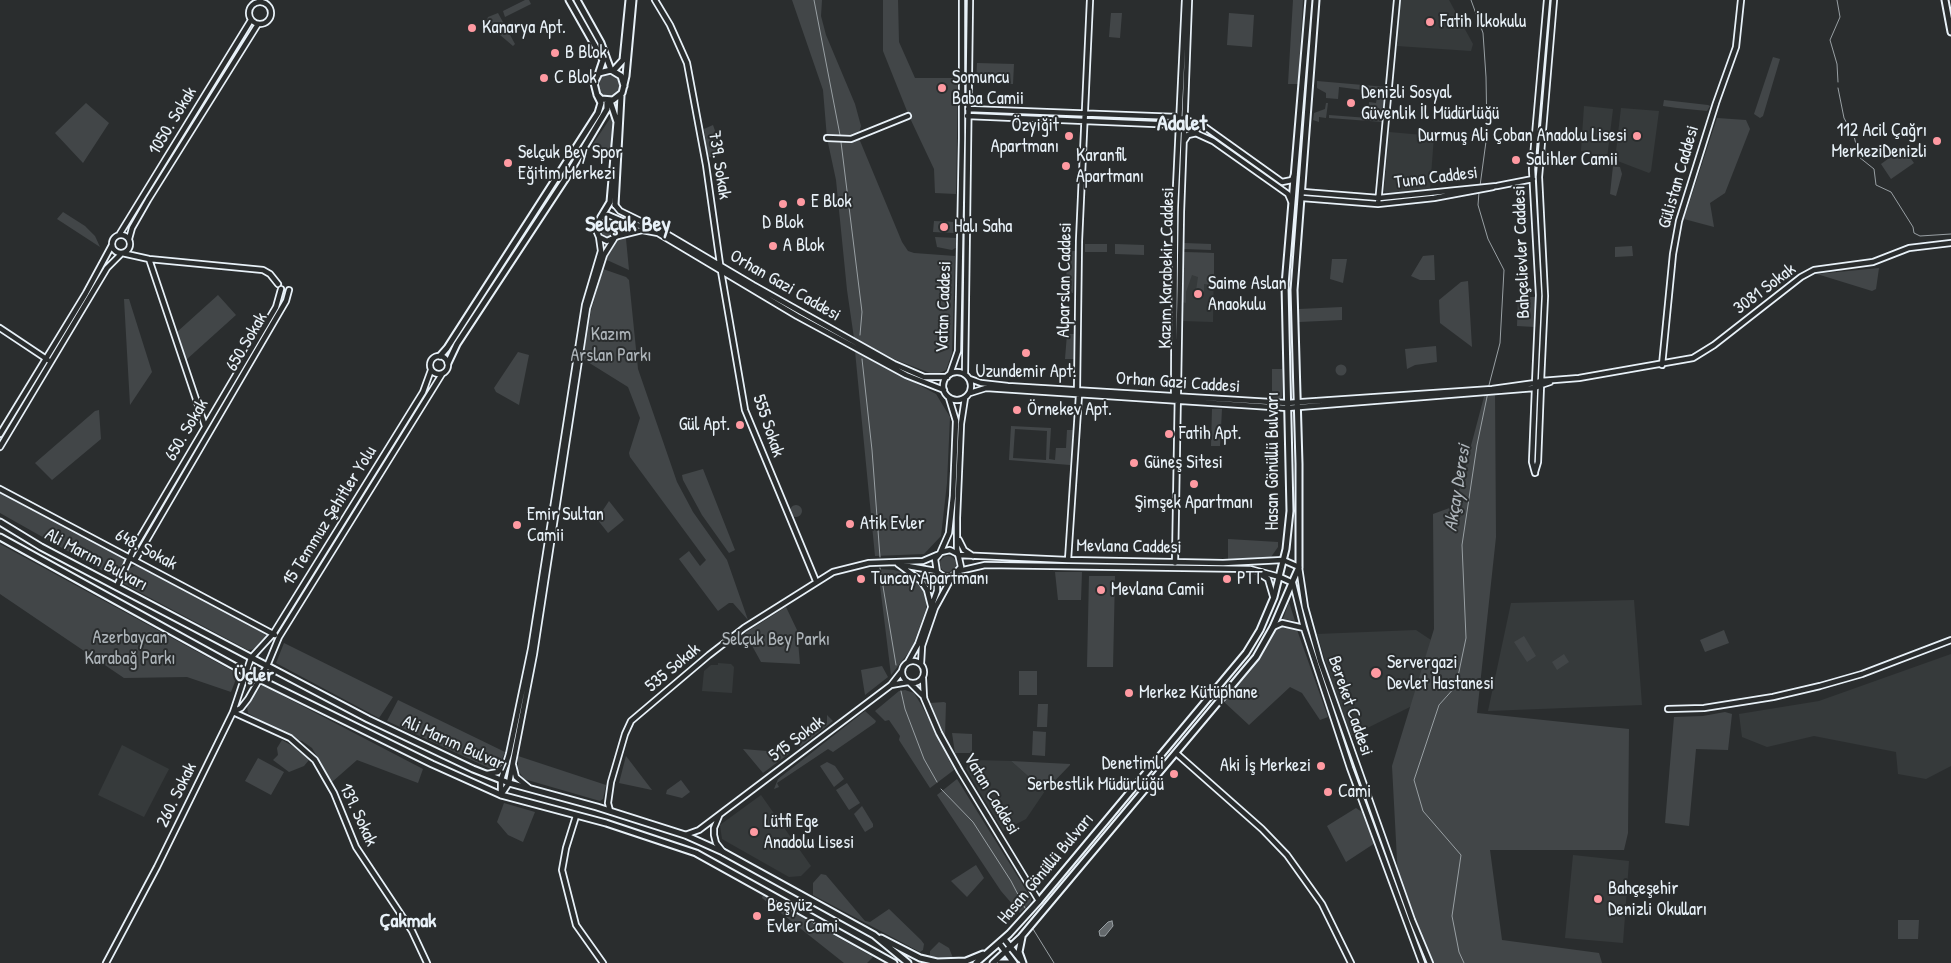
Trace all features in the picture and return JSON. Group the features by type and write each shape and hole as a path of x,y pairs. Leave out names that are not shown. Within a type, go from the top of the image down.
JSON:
{"main road":[{"path":"440,356 447,348 598,113 600,103 596,95 594,83 602,60 569,0"},
{"path":"577,0 601,43 612,70"},
{"path":"612,70 623,60 629,0"},
{"path":"614,205 622,93 633,0"},
{"name":"Hasan Gönüllü Bulvarı","path":"976,963 999,944 1039,901 1246,653 1260,630 1274,597 1280,577 1290,511 1286,285 1309,0"},
{"name":"Hasan Gönüllü Bulvarı","path":"993,963 1024,933 1256,657 1273,627 1298,567 1294,290 1303,192 1316,0"},
{"path":"1945,0 1951,32"},
{"path":"597,75 605,70 612,70 621,76 624,86"},
{"path":"608,101 618,98 622,93"},
{"path":"596,95 608,101 617,122 610,202 602,218"},
{"path":"448,363 457,344 566,178 607,109 608,101"},
{"name":"Ali Marım Bulvarı","path":"0,522 251,658 430,750 509,783 597,807 685,836 723,852 874,934 908,963"},
{"name":"Ali Marım Bulvarı","path":"0,537 245,672 393,746 501,795 606,823 700,856 892,962"},
{"path":"1023,963 1020,947 1024,933"},
{"path":"874,934 920,958 937,962 966,961 988,952"},
{"path":"1004,938 1023,963"},
{"path":"999,944 1013,963"},
{"path":"1000,963 1013,963"}],"street":[{"name":"739. Sokak","path":"655,0 670,25 687,63 706,165 721,268"},
{"name":"Vatan Caddesi","path":"944,390 958,351 962,0"},
{"name":"Vatan Caddesi","path":"965,374 970,0"},
{"name":"Alparslan Caddesi","path":"1068,560 1078,393 1083,113 1090,0"},
{"name":"Kazım Karabekir Caddesi","path":"1176,398 1183,145 1178,116 1185,0"},
{"name":"Kazım Karabekir Caddesi","path":"1175,564 1175,208 1181,126 1184,118 1189,0"},
{"path":"1378,204 1397,0"},
{"name":"Bahçelievler Caddesi","path":"1547,0 1532,179 1539,295 1532,462 1535,473 1538,462 1545,296 1539,177 1554,0"},
{"name":"Gülistan Caddesi","path":"1662,365 1673,254 1679,221 1736,46 1741,0"},
{"path":"257,2 266,4 271,11 270,18 265,23 258,24 250,20 248,12 251,6 257,2"},
{"name":"1050. Sokak","path":"119,235 250,20"},
{"name":"1050. Sokak","path":"129,239 132,228 148,200 258,24"},
{"path":"962,109 1178,116 1205,126 1282,182 1292,180 1295,174"},
{"path":"962,115 1181,126 1198,132 1213,141 1288,194 1292,205"},
{"path":"827,138 851,139 908,116"},
{"path":"1183,145 1188,135 1198,132"},
{"name":"Tuna Caddesi","path":"1302,198 1378,204 1532,179"},
{"name":"Tuna Caddesi","path":"1303,192 1379,198 1469,190"},
{"path":"501,795 501,780 510,760 546,584 587,308 604,255 621,229 614,205"},
{"name":"Orhan Gazi Caddesi","path":"614,205 620,211 654,228 798,316 906,375 944,390"},
{"path":"501,795 509,783 510,760 533,641 585,305 601,251 596,226 602,218 608,216 654,228"},
{"path":"599,237 607,241 642,230 654,232 721,268"},
{"path":"0,434 95,278 114,238 119,235 125,236 129,239 129,249 107,268 0,448"},
{"name":"3081 Sokak","path":"1541,383 1688,360 1702,354 1814,270 1873,262 1909,248 1951,243"},
{"path":"112,245 116,252 149,259 205,426"},
{"name":"650. Sokak","path":"117,586 130,557 222,396 276,307 280,286 270,274 260,270 149,259"},
{"name":"Orhan Gazi Caddesi","path":"721,268 901,367 930,378 948,376"},
{"name":"555 Sokak","path":"721,268 745,410 816,581"},
{"name":"650 Sokak","path":"135,560 286,301 289,290"},
{"path":"0,328 51,362"},
{"path":"440,356 445,358 448,363 447,370 442,374 436,374 431,370 430,362 434,357 440,356"},
{"name":"15 Temmuz Şehitler Yolu","path":"233,712 251,658 273,634 423,392 431,370"},
{"name":"Vatan Caddesi","path":"948,376 958,372 965,374 970,379"},
{"name":"15 Temmuz Şehitler Yolu","path":"233,712 244,704 267,666 279,637 442,374"},
{"path":"924,698 924,670 921,664 922,646 935,608 952,577 959,571 962,563 958,555 957,537 961,424 965,398 970,392 970,379"},
{"name":"Orhan Gazi Caddesi","path":"970,379 984,384 1078,393"},
{"name":"Orhan Gazi Caddesi","path":"970,392 983,388 1287,406 1488,391 1535,386 1541,383"},
{"path":"891,685 908,662 918,644 938,587 937,572 934,564 950,533 956,421 949,398 944,390"},
{"path":"222,396 229,400"},
{"path":"949,398 957,400 965,398"},
{"name":"648. Sokak","path":"0,489 279,637"},
{"path":"957,537 967,553 977,557"},
{"path":"939,553 950,550 958,555"},
{"name":"535 Sokak","path":"608,803 618,756 631,720 744,628 816,581 843,568 923,561 939,553"},
{"name":"Mevlana Caddesi","path":"958,555 1250,568 1280,577 1292,583"},
{"name":"Mevlana Caddesi","path":"959,571 985,565 1085,568 1283,560 1298,567"},
{"name":"535 Sokak","path":"888,563 937,572"},
{"path":"898,564 922,581 927,590 931,606"},
{"name":"Bereket Caddesi","path":"1298,567 1305,607 1323,669 1412,920 1430,963"},
{"path":"1250,568 1268,579 1274,597"},
{"path":"937,572 944,577 952,577"},
{"name":"Bereket Caddesi","path":"1292,583 1304,628 1350,768 1422,963"},
{"path":"1273,627 1282,623 1304,628"},
{"path":"1668,710 1704,708 1764,699 1820,686 1862,674 1951,640"},
{"path":"908,662 914,661 921,664"},
{"path":"902,671 903,678 924,698"},
{"path":"891,685 908,682 917,683 923,678"},
{"name":"515 Sokak","path":"685,836 699,830 720,815 891,685"},
{"name":"Vatan Caddesi","path":"924,698 960,771 1039,901"},
{"name":"260. Sokak","path":"106,963 233,712"},
{"name":"139. Sokak","path":"233,712 290,738 315,760 334,793 356,847 412,931 427,963"},
{"path":"1176,753 1262,829 1291,860 1322,904 1351,963"},
{"path":"486,774 502,769 510,760"},
{"path":"510,760 516,777 528,787"},
{"path":"597,807 608,803 610,812"},
{"path":"720,815 714,828 714,835 716,843 723,852"},
{"path":"576,816 566,848 562,870 576,925 603,963"}],"shaded area":[{"name":"Fatih İlkokulu","path":"1400,0 1449,0 1473,44 1471,51 1397,46"},
{"path":"1584,106 1613,109 1607,158 1581,151"},
{"name":"Durmuş Ali Çoban Anadolu Lisesi","path":"1621,108 1659,111 1651,171 1649,173 1615,160"},
{"path":"1389,132 1434,136 1430,189 1390,196 1384,191"},
{"name":"Saime Aslan Anaokulu","path":"1182,252 1214,253 1213,322 1182,321"},
{"path":"1634,600 1642,705 1488,711 1511,603"},
{"name":"Servergazi Devlet Hastanesi","path":"1416,630 1431,640 1414,705 1349,737 1317,634"},
{"path":"1951,654 1951,766 1926,779 1898,774 1896,752 1814,736 1767,747 1742,737 1739,714 1819,701"},
{"path":"718,663 731,664 734,667 732,693 702,691 704,671 711,665 718,665"},
{"path":"122,745 169,769 144,817 98,795"},
{"path":"974,760 1011,761 1045,791 1026,819 1003,831 966,769 968,763"},
{"name":"Lütfi Ege Anadolu Lisesi","path":"761,795 811,866 801,876 789,877 722,839 720,825"},
{"name":"Bahçeşehir Denizli Okulları","path":"1573,855 1629,861 1623,943 1565,938"},
{"path":"1112,921 1113,926 1105,936 1100,936 1099,931 1108,922"}],"green space":[{"path":"525,0 529,0 531,4 505,17 503,11"},
{"path":"792,0 822,0 821,16 826,35 855,104 861,126 858,136 902,242 908,251 914,253 955,256 952,353 946,370 935,375 894,359 854,338 847,290 836,180 827,138 823,90"},
{"path":"883,0 898,0 899,42 915,78 958,78 956,194 935,193 934,169 909,116 883,51"},
{"path":"1293,0 1303,0 1298,84 1288,84"},
{"path":"498,13 515,44 513,46 486,23 488,17"},
{"path":"1111,13 1122,13 1120,38 1109,37"},
{"path":"1229,13 1254,15 1252,47 1227,45"},
{"path":"1773,57 1780,59 1763,116 1760,118 1754,114"},
{"path":"977,63 1014,64 1013,84 976,83"},
{"path":"609,75 617,78 620,86 617,94 609,97 601,94 598,86 601,78"},
{"path":"1317,81 1386,87 1383,122 1329,118 1329,115 1368,118 1369,102 1376,103 1378,92 1339,87 1338,99 1326,98 1326,93 1317,88"},
{"path":"1664,100 1710,106 1707,111 1677,108 1663,106"},
{"path":"86,103 109,123 83,163 55,133"},
{"path":"1326,103 1328,103 1326,118 1319,117 1319,122 1313,120 1314,113 1325,109"},
{"path":"613,114 614,119 611,154 593,144"},
{"path":"1717,118 1746,120 1750,129 1725,193 1710,203 1714,227 1684,219"},
{"path":"713,125 721,148 718,156 710,157 708,156 704,129"},
{"path":"1903,148 1914,163 1891,179 1881,164"},
{"path":"1613,166 1620,167 1622,174 1616,196 1610,194"},
{"path":"63,212 85,226 95,236 100,247 57,219"},
{"path":"609,219 615,222 618,228 615,234 609,237 603,234 600,228 603,222"},
{"name":"Halı Saha","path":"934,221 955,222 954,233 933,232"},
{"path":"935,237 957,238 957,247 952,250 937,247"},
{"path":"625,238 629,270 607,260 607,255 615,242"},
{"path":"1184,243 1211,244 1211,250 1184,249"},
{"path":"1085,244 1107,244 1107,252 1085,252"},
{"path":"1115,244 1144,245 1144,255 1115,254"},
{"path":"1632,246 1633,256 1615,257 1615,247"},
{"path":"1067,251 1075,251 1073,293 1066,292"},
{"path":"1182,252 1214,253 1214,285 1204,284 1204,292 1196,291 1198,277 1192,275 1186,292 1186,303 1182,302"},
{"path":"1434,255 1435,280 1420,280 1411,276 1423,256"},
{"path":"1332,259 1347,259 1343,283 1330,279"},
{"path":"1879,268 1876,289 1872,291 1817,274"},
{"name":"Kazım Arslan Parkı","path":"603,269 626,277 629,280 638,369 677,482 693,512 727,560 748,620 733,603 729,603 718,611 679,559 689,551 700,566 706,560 630,457 629,453 640,418 628,387 583,359 591,311"},
{"path":"1468,281 1472,347 1440,323 1439,300 1461,282"},
{"path":"218,295 236,315 186,360 177,332"},
{"path":"1518,297 1535,297 1535,327 1517,326"},
{"path":"124,299 129,299 152,372 130,405"},
{"path":"1342,307 1342,320 1299,322 1299,309"},
{"path":"1067,334 1075,334 1075,359 1065,359"},
{"path":"1436,346 1437,362 1415,365 1407,369 1405,349"},
{"path":"855,351 936,394 950,417 947,483 941,536 924,554 875,556"},
{"path":"518,352 529,355 519,405 496,392 494,388"},
{"path":"1341,364 1347,370 1341,376 1335,370"},
{"path":"1272,369 1282,369 1282,397 1279,399 1272,399"},
{"path":"1485,393 1495,393 1496,537 1477,713 1629,729 1628,833 1624,850 1490,850 1502,940 1599,953 1602,963 1430,963 1399,897 1392,766 1434,629 1433,514 1455,506"},
{"path":"1212,409 1222,409 1220,446 1211,446"},
{"path":"99,410 101,439 52,480 35,463 95,411"},
{"path":"1011,426 1051,428 1049,459 1055,460 1056,448 1066,448 1067,430 1073,430 1070,465 1009,460","holes":["1015,429 1047,431 1046,460 1013,458"]},
{"path":"703,469 735,550 729,553 702,515 683,480 682,475"},
{"path":"0,493 121,556 124,560 124,566 117,579 0,513"},
{"path":"609,501 624,520 608,533 597,519"},
{"path":"794,505 798,505 802,511 798,517 794,517 790,513 790,509"},
{"path":"1228,539 1278,542 1278,547 1271,557 1228,559"},
{"name":"Azerbaycan Karabağ Parkı","path":"0,544 238,674 231,692 187,677 124,678 0,594"},
{"path":"948,556 954,558 956,564 954,570 948,572 942,570 940,564 942,558"},
{"path":"136,565 263,632 266,636 256,649 248,650 124,584 129,569"},
{"path":"878,569 894,570 911,575 924,589 926,598 926,609 912,648 891,675"},
{"path":"1055,572 1082,572 1081,600 1058,600"},
{"path":"1089,576 1115,576 1113,667 1087,667"},
{"path":"1289,602 1295,621 1283,619"},
{"name":"Selçuk Bey Parkı","path":"786,607 797,630 800,664 761,662 745,633"},
{"path":"1278,624 1296,627 1328,717 1320,720 1302,693 1290,687 1249,725 1223,701 1259,659"},
{"path":"1724,630 1729,643 1705,652 1700,640"},
{"path":"1524,636 1536,656 1527,662 1514,642"},
{"path":"284,643 393,697 379,718 276,663"},
{"path":"1564,654 1569,662 1557,670 1552,662"},
{"path":"882,666 888,677 865,695 861,670"},
{"path":"1019,671 1037,671 1037,695 1019,695"},
{"path":"262,685 423,769 418,783 357,760 332,782 312,748 302,741 290,738 248,713 247,706"},
{"path":"905,690 914,693 922,706 954,770 930,788 899,740 900,736 889,720 885,721 875,711 899,691"},
{"path":"398,700 505,752 498,768 491,769 387,721"},
{"path":"930,703 946,703 945,736"},
{"path":"1038,704 1048,704 1047,727 1037,727"},
{"path":"865,711 876,721 875,723 833,752 828,749 777,783 779,787 774,789 778,779"},
{"path":"1725,712 1732,714 1728,750 1696,749 1689,826 1665,823 1674,717 1703,716"},
{"path":"827,715 833,721 800,747 798,732 811,733 811,725 822,726 827,723"},
{"path":"1033,731 1046,732 1045,756 1032,755"},
{"path":"952,733 972,734 972,753 955,753"},
{"path":"282,740 303,752 309,760 304,766 289,772 273,760 278,755 277,748"},
{"path":"743,749 790,753 763,773"},
{"path":"518,756 606,785 603,799 600,801 524,779 518,770"},
{"path":"626,756 652,790 619,783"},
{"path":"258,758 284,772 271,795 245,781"},
{"path":"1011,761 1070,764 1070,765 1045,791"},
{"path":"827,762 835,766 844,779 834,787 820,766"},
{"path":"957,779 1031,898 1031,902 1020,913 1001,891 937,795"},
{"path":"681,780 690,792 682,798 666,794 667,790"},
{"path":"847,783 860,803 849,810 836,790"},
{"path":"504,803 535,812 523,842 508,835 497,822"},
{"path":"862,806 873,824 873,827 865,832 854,814"},
{"path":"1356,808 1362,812 1375,843 1346,862 1327,826"},
{"path":"976,865 984,878 967,897 951,881"},
{"path":"821,874 826,875 865,921 870,922 889,909 921,940 924,944 923,950 920,952 813,895 813,883"},
{"path":"763,895 873,957 867,963 844,963 762,898"},
{"path":"1898,920 1919,920 1918,939 1898,939"},
{"path":"939,942 949,948 953,958 938,959 930,956 930,951"}],"waterway":[{"path":"814,0 840,135"},
{"name":"Akçay Deresi","path":"1471,0 1483,33 1486,77 1487,134 1480,186"},
{"path":"1837,0 1840,17 1830,40 1837,64 1838,82"},
{"path":"1838,88 1844,118 1854,136 1859,157 1874,169 1876,185 1891,192 1913,227 1914,233 1920,236 1951,234"},
{"path":"841,142 862,312 860,335"},
{"name":"Akçay Deresi","path":"1479,192 1478,205 1488,239 1504,270 1500,343 1488,389"},
{"path":"862,359 872,450 880,557"},
{"name":"Akçay Deresi","path":"1464,963 1459,952 1452,916 1461,855 1423,811 1414,780 1439,705 1456,686 1466,638 1462,545 1477,445 1488,392"},
{"path":"880,568 896,665"},
{"path":"901,691 905,709 924,759 937,782"},
{"path":"941,789 973,822 1011,881 1025,908"},
{"path":"1033,929 1054,963"}],"place":[{"name":"Fatih İlkokulu","path":"1430,22"},
{"name":"Kanarya Apt.","path":"472,28"},
{"name":"B Blok","path":"555,53"},
{"name":"C Blok","path":"544,78"},
{"name":"Somuncu Baba Camii","path":"942,88"},
{"name":"Denizli Sosyal Güvenlik İl Müdürlüğü","path":"1351,103"},
{"name":"Özyiğit Apartmanı","path":"1069,136"},
{"name":"Durmuş Ali Çoban Anadolu Lisesi","path":"1637,136"},
{"name":"112 Acil Çağrı MerkeziDenizli","path":"1937,141"},
{"name":"Salihler Camii","path":"1516,160"},
{"name":"Selçuk Bey Spor Eğitim Merkezi","path":"508,163"},
{"name":"Karanfil Apartmanı","path":"1066,166"},
{"name":"E Blok","path":"801,202"},
{"name":"D Blok","path":"783,204"},
{"name":"Halı Saha","path":"944,227"},
{"name":"A Blok","path":"773,246"},
{"name":"Saime Aslan Anaokulu","path":"1198,294"},
{"name":"Uzundemir Apt.","path":"1026,353"},
{"name":"Örnekev Apt.","path":"1017,410"},
{"name":"Gül Apt.","path":"740,425"},
{"name":"Fatih Apt.","path":"1169,434"},
{"name":"Güneş Sitesi","path":"1134,463"},
{"name":"Şimşek Apartmanı","path":"1194,484"},
{"name":"Atik Evler","path":"850,524"},
{"name":"Emir Sultan Camii","path":"517,525"},
{"name":"Tuncay Apartmanı","path":"861,579"},
{"name":"PTT","path":"1227,579"},
{"name":"Mevlana Camii","path":"1101,590"},
{"name":"Servergazi Devlet Hastanesi","path":"1376,673"},
{"name":"Merkez Kütüphane","path":"1129,693"},
{"name":"Aki İş Merkezi","path":"1321,766"},
{"name":"Denetimli Serbestlik Müdürlüğü","path":"1174,774"},
{"name":"Cami","path":"1328,792"},
{"name":"Lütfi Ege Anadolu Lisesi","path":"754,832"},
{"name":"Bahçeşehir Denizli Okulları","path":"1598,899"},
{"name":"Beşyüz Evler Cami","path":"757,916"}],"district":[{"name":"Adalet","path":"1182,124"},
{"name":"Selçuk Bey","path":"628,225"},
{"name":"Üçler","path":"254,676"},
{"name":"Çakmak","path":"408,922"}]}
